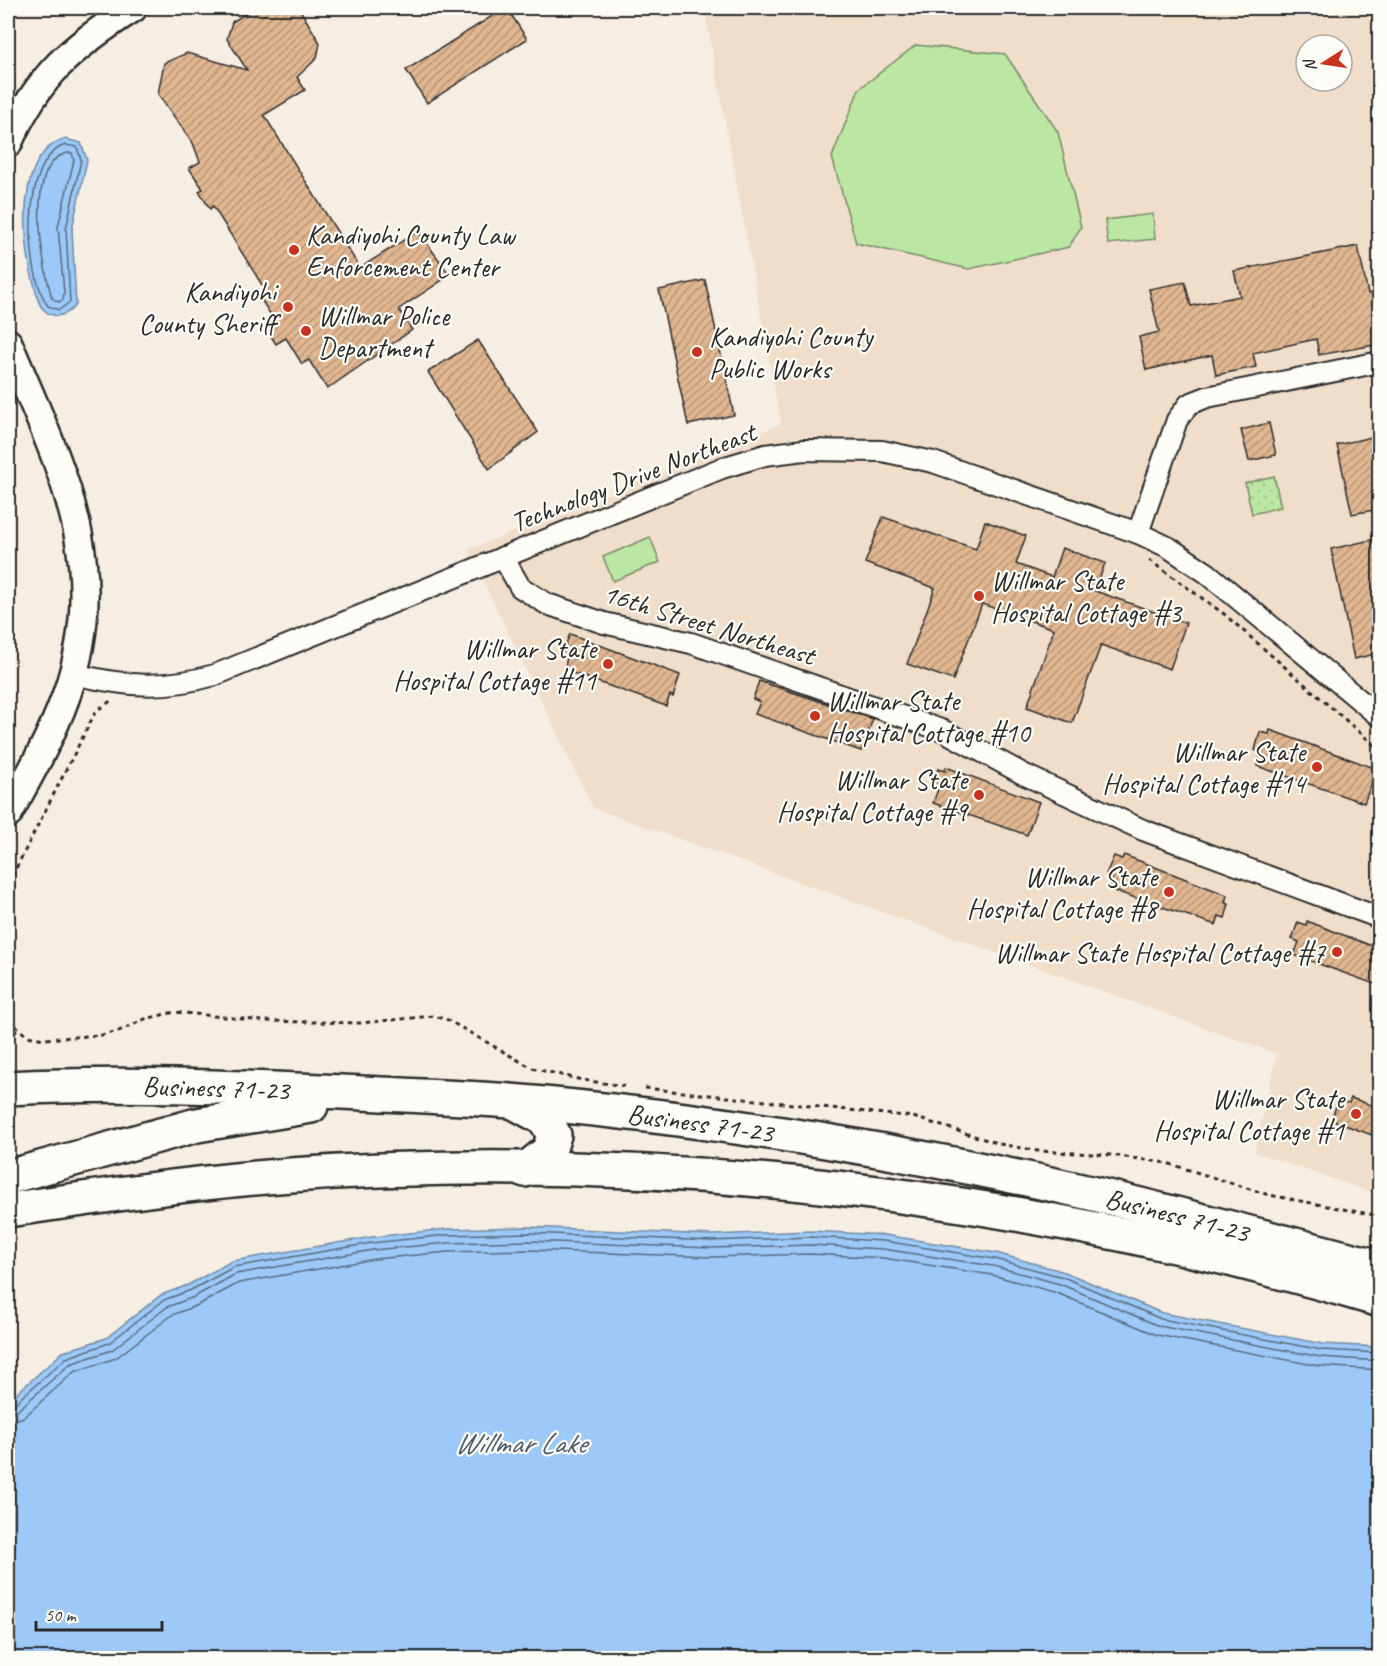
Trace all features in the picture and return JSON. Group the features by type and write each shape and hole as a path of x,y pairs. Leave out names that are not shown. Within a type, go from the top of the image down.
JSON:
{"highway":[{"name":"Business 71-23","path":"10,1085 208,1087 511,1101 734,1129 940,1162 1149,1207 1380,1267"},
{"path":"8,1177 161,1134 228,1118 341,1103 454,1098"},
{"path":"511,1101 538,1113 549,1124 554,1135 549,1151 525,1170"},
{"name":"Business 71-23","path":"8,1210 152,1188 364,1171 611,1171 761,1180 951,1204 1061,1222 1291,1274 1380,1300"}],"street":[{"path":"8,143 26,106 57,64 79,44 133,8"},
{"path":"8,343 64,477 77,524 85,599 79,651 73,674 43,749 8,814"},
{"path":"1138,533 1173,428 1189,404 1207,396 1380,362"},
{"name":"Technology Drive Northeast","path":"73,674 135,686 171,685 198,680 228,670 743,461 782,452 830,448 882,451 924,459 1138,533 1168,547 1207,573 1380,717"},
{"name":"16th Street Northeast","path":"503,557 520,587 547,604 604,623 691,643 944,731 1023,774 1143,830 1380,918"}],"path":[{"path":"1140,554 1224,614 1380,750"},
{"path":"8,884 96,711 105,702 118,700"},
{"path":"8,1019 17,1030 34,1038 82,1038 119,1031 146,1019 175,1012 263,1021 361,1023 433,1017 447,1019 532,1068 582,1080 913,1117 1000,1144 1038,1151 1111,1155 1167,1163 1269,1195 1380,1216"},
{"path":"8,1039 17,1030"}],"shaded area":[{"path":"704,8 1379,8 1379,1195 1254,1152 1277,1054 593,808 468,550 781,424"}],"green space":[{"path":"916,45 1005,54 1058,132 1081,227 1069,247 969,269 856,243 832,157 859,89"},
{"path":"1153,214 1155,239 1108,244 1105,220"},
{"path":"1274,476 1281,507 1252,514 1245,483"},
{"path":"650,537 660,562 613,581 603,557"}],"water":[{"path":"65,139 81,143 87,160 72,229 76,305 66,313 57,316 44,310 37,296 29,264 26,200 30,180 38,162 49,148"},
{"name":"Willmar Lake","path":"528,1227 713,1235 810,1231 885,1235 996,1253 1065,1272 1162,1313 1323,1344 1379,1347 1379,1658 8,1658 8,1401 63,1352 106,1338 161,1295 188,1285 232,1261 372,1237 447,1229"}],"building":[{"name":"Kandiyohi County Law Enforcement Center","path":"254,8 299,8 320,43 317,58 297,77 305,90 264,115 360,268 418,231 450,275 399,309 412,330 327,389 309,360 302,364 286,338 276,344 267,330 276,323 260,298 267,293 213,206 210,209 199,191 203,189 189,168 200,162 193,143 158,94 164,63 187,53 247,70 227,39 232,22"},
{"path":"505,8 527,39 427,103 406,70"},
{"path":"1358,246 1368,294 1380,292 1380,344 1319,355 1316,339 1253,353 1256,367 1216,375 1212,355 1146,370 1139,337 1159,332 1149,289 1185,282 1191,306 1240,296 1234,271"},
{"name":"Kandiyohi County Public Works","path":"705,280 734,415 688,425 659,290"},
{"path":"478,340 538,432 489,469 428,372"},
{"path":"1269,423 1276,455 1249,461 1241,430"},
{"path":"1380,435 1380,509 1352,514 1337,445"},
{"path":"883,517 976,549 985,521 1026,536 1016,564 1052,577 1062,548 1105,563 1095,591 1186,623 1170,669 1101,645 1072,723 1027,707 1054,629 982,604 953,680 907,664 935,588 865,563"},
{"path":"1380,538 1380,653 1354,659 1331,549"},
{"name":"Willmar State Hospital Cottage #11","path":"570,634 680,675 673,697 670,695 666,706 564,670 567,658 561,656"},
{"name":"Willmar State Hospital Cottage #10","path":"759,681 873,719 861,751 755,714 760,702 753,699"},
{"name":"Willmar State Hospital Cottage #14","path":"1270,730 1377,769 1364,803 1257,766 1261,753 1255,750 1260,732 1269,734"},
{"name":"Willmar State Hospital Cottage #9","path":"946,767 1039,802 1027,835 933,803 938,789 931,786 938,769 945,771"},
{"name":"Willmar State Hospital Cottage #8","path":"1124,855 1227,895 1225,903 1229,904 1225,918 1219,916 1216,925 1109,889 1113,877 1106,874 1114,856 1122,859"},
{"name":"Willmar State Hospital Cottage #7","path":"1307,921 1380,949 1380,986 1294,955 1299,942 1292,939 1298,922 1306,925"},
{"name":"Willmar State Hospital Cottage #1","path":"1351,1098 1380,1108 1380,1138 1331,1120 1338,1101 1349,1103"}],"place":[{"name":"Kandiyohi County Law Enforcement Center","path":"294,250"},
{"name":"Kandiyohi County Sheriff","path":"288,307"},
{"name":"Willmar Police Department","path":"306,331"},
{"name":"Kandiyohi County Public Works","path":"697,352"},
{"name":"Willmar State Hospital Cottage #3","path":"979,596"},
{"name":"Willmar State Hospital Cottage #11","path":"608,664"},
{"name":"Willmar State Hospital Cottage #10","path":"815,716"},
{"name":"Willmar State Hospital Cottage #14","path":"1317,767"},
{"name":"Willmar State Hospital Cottage #9","path":"979,795"},
{"name":"Willmar State Hospital Cottage #8","path":"1169,892"},
{"name":"Willmar State Hospital Cottage #7","path":"1337,952"},
{"name":"Willmar State Hospital Cottage #1","path":"1356,1114"}]}
